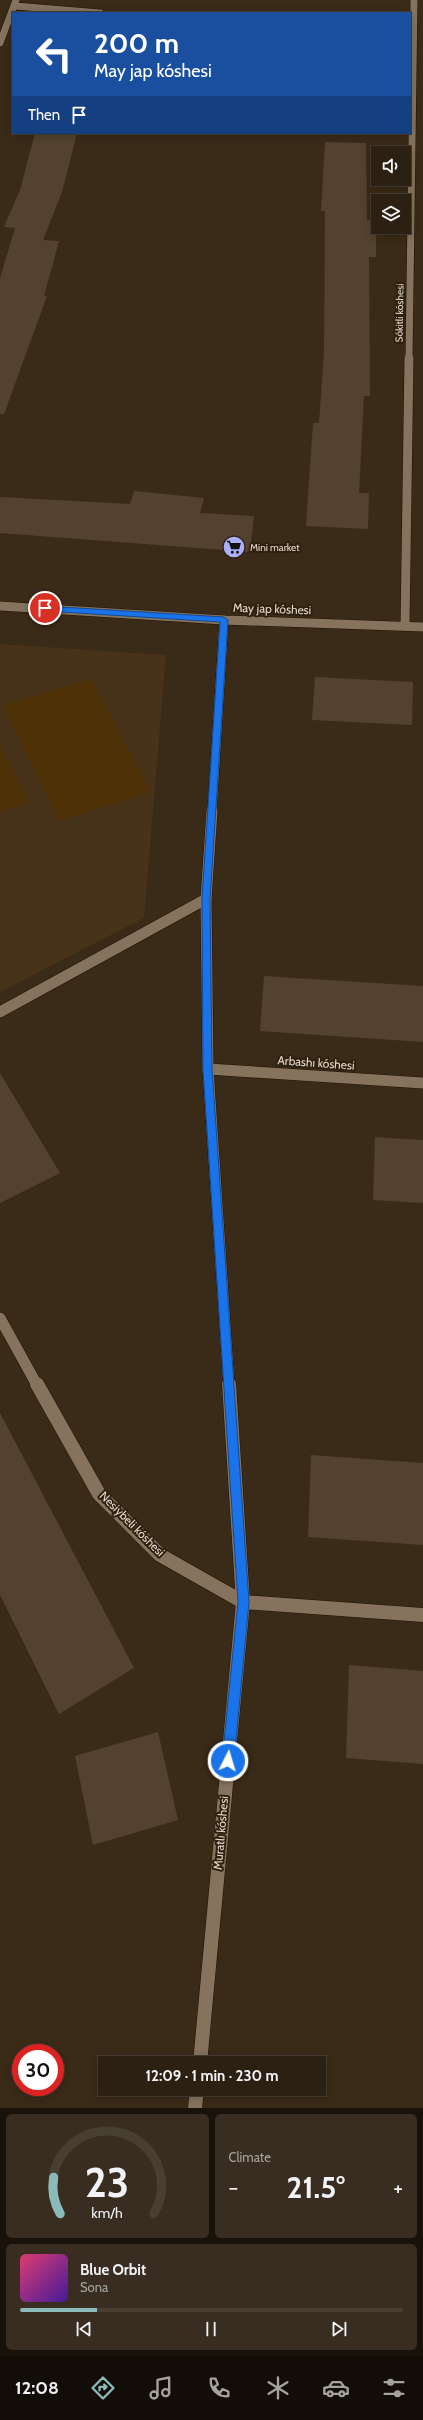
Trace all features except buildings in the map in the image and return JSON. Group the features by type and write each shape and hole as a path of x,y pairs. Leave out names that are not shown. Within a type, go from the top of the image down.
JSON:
{"street":[{"name":"Sókitli kóshesi","path":"411,124 414,0"},
{"path":"16,3 92,12"},
{"path":"0,43 12,13"},
{"path":"412,40 423,40"},
{"name":"Sókitli kóshesi","path":"405,626 411,134"},
{"name":"May jap kóshesi","path":"0,606 224,620 423,627"},
{"name":"Muratlı kóshesi","path":"201,2056 243,1602 208,1069 206,899 224,620"},
{"path":"0,1012 206,899"},
{"name":"Arbashı kóshesi","path":"208,1069 423,1083"},
{"name":"Nesiybeli kóshesi","path":"0,1318 99,1494 160,1554 243,1602 423,1615"},
{"path":"195,2108 196,2096"}],"shaded area":[{"path":"0,644 166,655 144,918 0,992"},
{"path":"91,679 151,792 59,821 3,705"},
{"path":"0,745 30,802 0,812"}],"place":[{"name":"Mini market","path":"234,547"}],"route":[{"path":"45,608 224,620 206,899 208,1069 243,1602 228,1761"}]}
